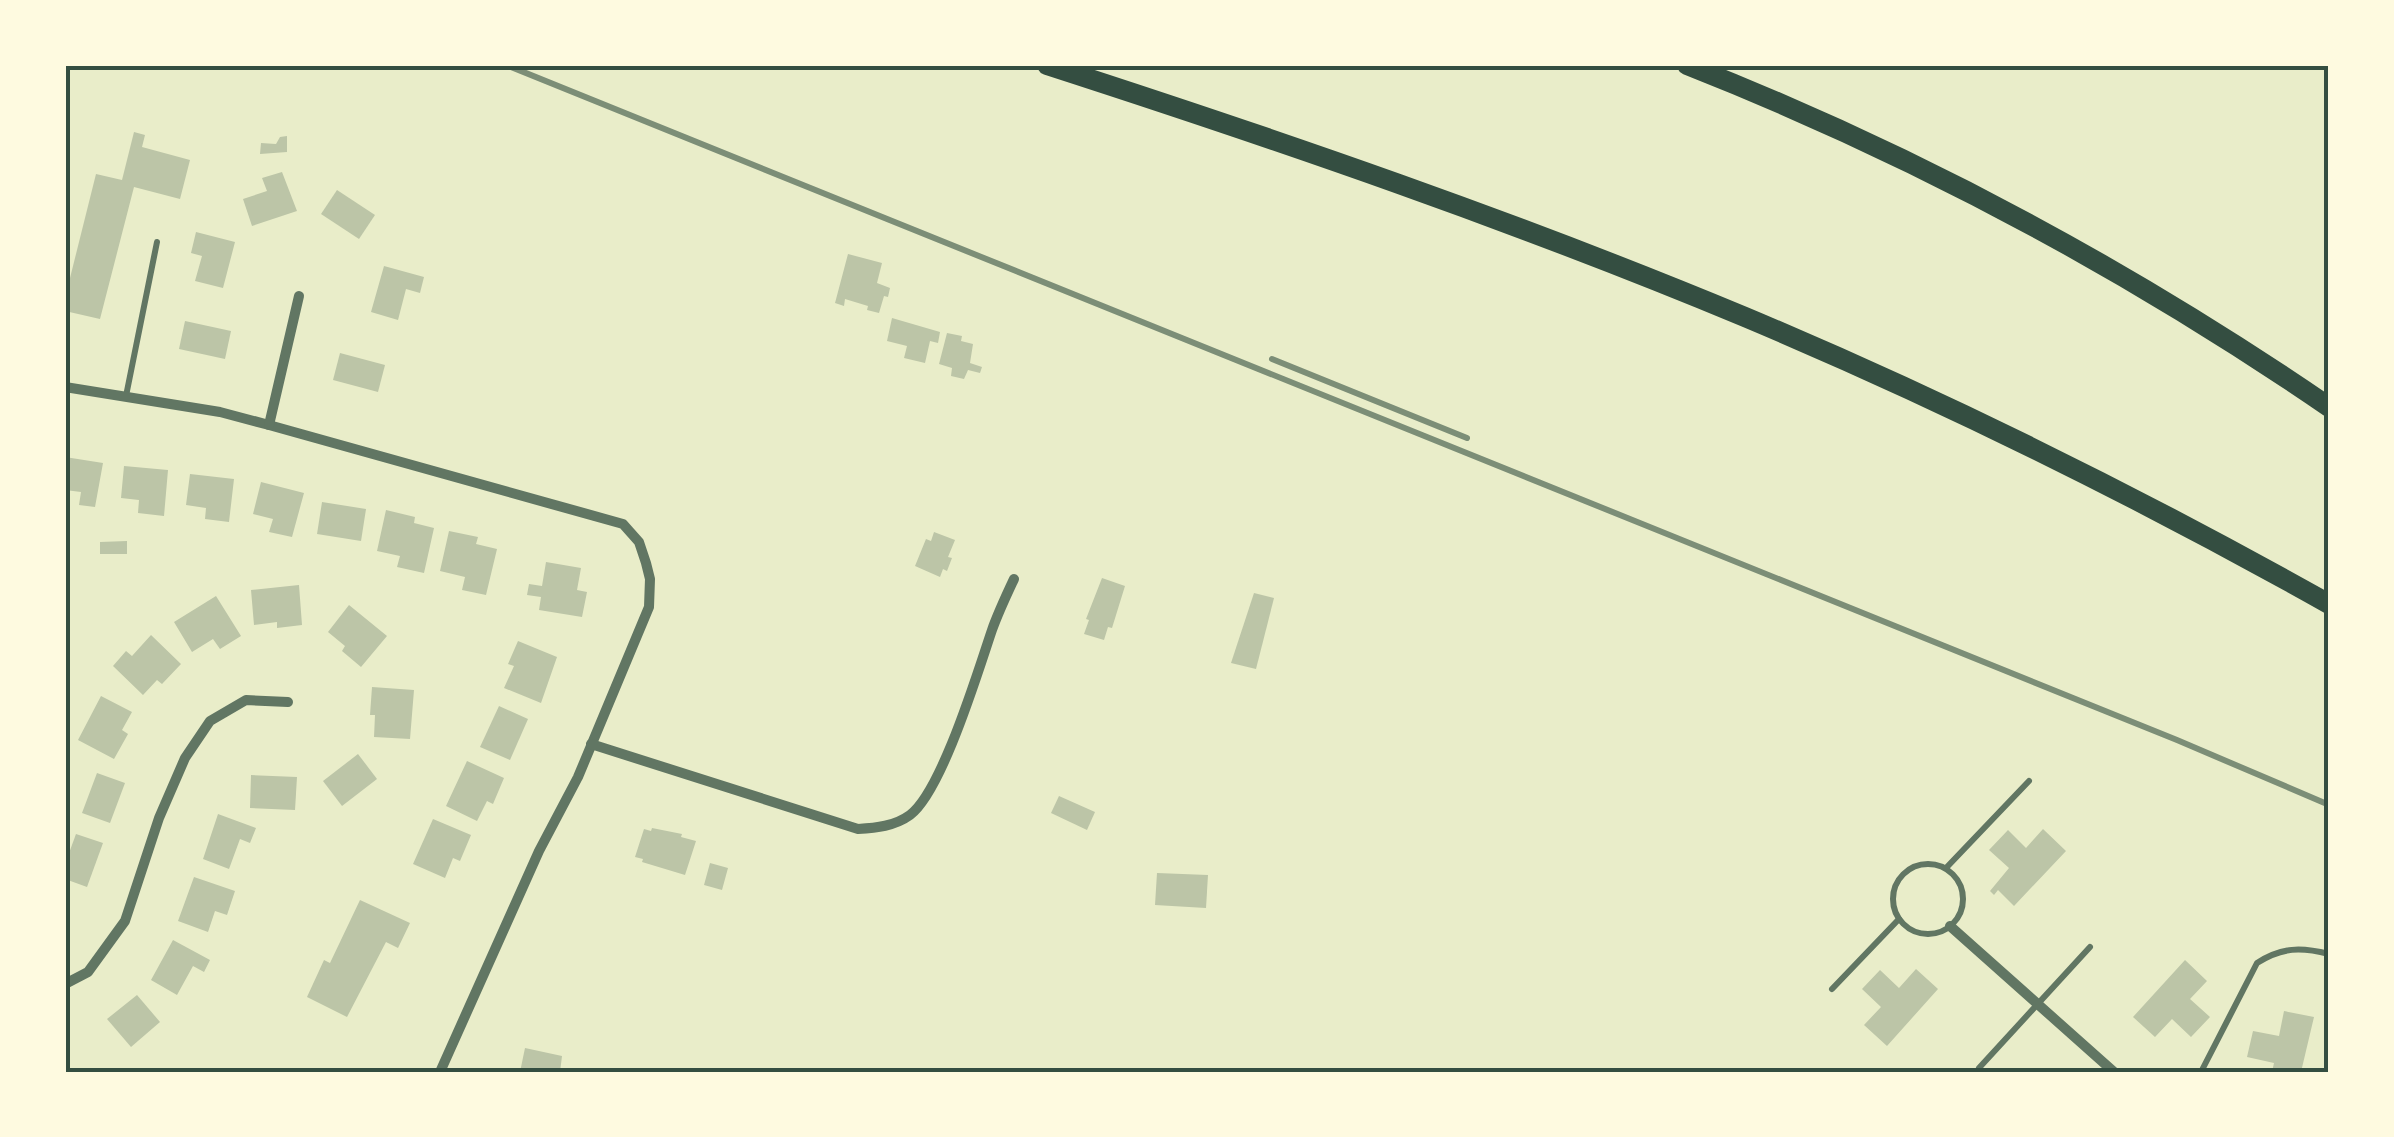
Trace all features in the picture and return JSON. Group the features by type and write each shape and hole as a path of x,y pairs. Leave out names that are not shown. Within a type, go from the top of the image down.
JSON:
{"highway":[{"path":"1047,65 1448,201 1748,318 2104,483 2329,604"},
{"path":"1687,65 1871,145 2077,250 2178,309 2329,407"}],"street":[{"path":"269,425 299,296"},
{"path":"65,387 220,412 562,504 623,524 633,533 650,579 649,607 591,744 440,1072"},
{"path":"591,744 858,829 893,824 912,814 927,793 959,725 992,628 1014,580"},
{"path":"65,984 88,972 125,920 159,818 185,758 210,721 246,700 288,702"},
{"path":"1950,926 2114,1072"}],"lane":[{"path":"126,396 157,242"},
{"path":"1946,868 2029,781"},
{"path":"1932,863 1957,878 1963,891 1963,906 1950,926 1932,934 1917,933 1899,919 1892,898 1895,884 1904,872 1932,863"},
{"path":"1832,989 1899,919"},
{"path":"1979,1068 2090,947"},
{"path":"2200,1072 2257,962 2291,948 2329,954"}],"building":[{"path":"134,132 145,135 142,147 190,160 180,199 134,187 100,319 65,311 96,174 122,180"},
{"path":"287,136 287,152 260,154 261,143 276,144 280,137"},
{"path":"282,172 297,211 252,226 243,199 267,191 262,178"},
{"path":"337,190 375,215 359,239 321,214"},
{"path":"196,232 235,242 223,288 195,281 202,256 191,253"},
{"path":"848,254 882,263 877,283 890,288 879,313 845,299 844,306 835,303"},
{"path":"384,266 424,277 420,293 406,289 398,320 371,312"},
{"path":"892,318 940,332 938,343 930,341 925,363 904,358 907,346 887,341"},
{"path":"185,321 231,331 225,359 179,349"},
{"path":"947,333 962,336 961,341 973,344 970,363 982,367 980,373 968,370 964,379 951,376 952,368 939,364"},
{"path":"340,353 385,365 378,392 333,380"},
{"path":"65,457 103,463 95,507 79,505 81,492 65,490"},
{"path":"124,466 168,470 164,516 138,513 139,500 121,498"},
{"path":"190,474 234,479 229,522 205,519 206,508 186,505"},
{"path":"261,482 304,493 292,537 269,532 273,519 253,514"},
{"path":"322,502 366,509 361,541 317,534"},
{"path":"386,510 415,517 414,523 434,528 424,573 397,567 400,556 377,551"},
{"path":"449,531 478,537 476,544 497,549 486,595 462,590 465,577 440,571"},
{"path":"934,532 955,540 947,571 943,569 940,577 915,566 926,539 931,541"},
{"path":"127,541 127,554 100,554 100,542"},
{"path":"546,562 581,568 577,590 587,592 582,617 539,610 541,597 527,595 529,584 542,586"},
{"path":"1102,578 1125,586 1112,628 1108,627 1104,640 1084,634"},
{"path":"299,585 302,625 254,625 251,590"},
{"path":"1254,593 1274,598 1256,669 1231,663"},
{"path":"216,596 241,636 220,649 213,639 192,652 174,622"},
{"path":"349,605 387,636 361,667 328,632"},
{"path":"151,635 181,664 162,684 157,680 143,695 113,666 126,651 132,656"},
{"path":"518,641 557,657 541,703 504,688 514,666 508,664"},
{"path":"372,687 414,690 410,739 374,737 375,715 370,715"},
{"path":"101,696 132,712 122,730 128,734 114,759 78,740"},
{"path":"499,706 528,719 510,760 480,747"},
{"path":"358,754 377,779 342,806 323,781"},
{"path":"467,761 504,778 493,804 487,801 477,821 446,806"},
{"path":"97,773 125,783 110,823 82,813"},
{"path":"251,775 297,777 295,810 250,808"},
{"path":"1059,796 1095,812 1087,830 1051,813"},
{"path":"218,814 256,828 250,843 240,839 229,869 203,859"},
{"path":"433,819 471,835 460,861 453,858 445,878 413,864"},
{"path":"644,829 696,841 685,875 635,857"},
{"path":"2043,829 2066,851 2014,906 1998,890 1994,895 1990,891 2009,868 1989,850 2008,830 2026,848"},
{"path":"76,834 103,843 87,887 65,879 65,864"},
{"path":"710,863 728,868 722,890 704,885"},
{"path":"1157,873 1208,875 1206,908 1155,905"},
{"path":"194,877 235,891 227,915 215,911 208,932 178,921"},
{"path":"360,900 410,923 398,948 386,942 347,1017 307,997 324,960 330,963"},
{"path":"173,940 210,960 204,972 193,966 177,995 151,980"},
{"path":"2185,960 2207,981 2190,999 2210,1017 2191,1037 2172,1019 2155,1037 2133,1017"},
{"path":"1916,969 1938,989 1887,1046 1864,1025 1881,1007 1862,989 1880,970 1899,988"},
{"path":"137,995 160,1022 131,1047 107,1019"},
{"path":"2284,1011 2314,1017 2301,1072 2272,1072 2274,1063 2247,1057 2253,1031 2279,1036"},
{"path":"525,1048 562,1056 560,1072 520,1072"}],"railway":[{"path":"506,65 2327,804"},
{"path":"1272,359 1467,438"}]}
